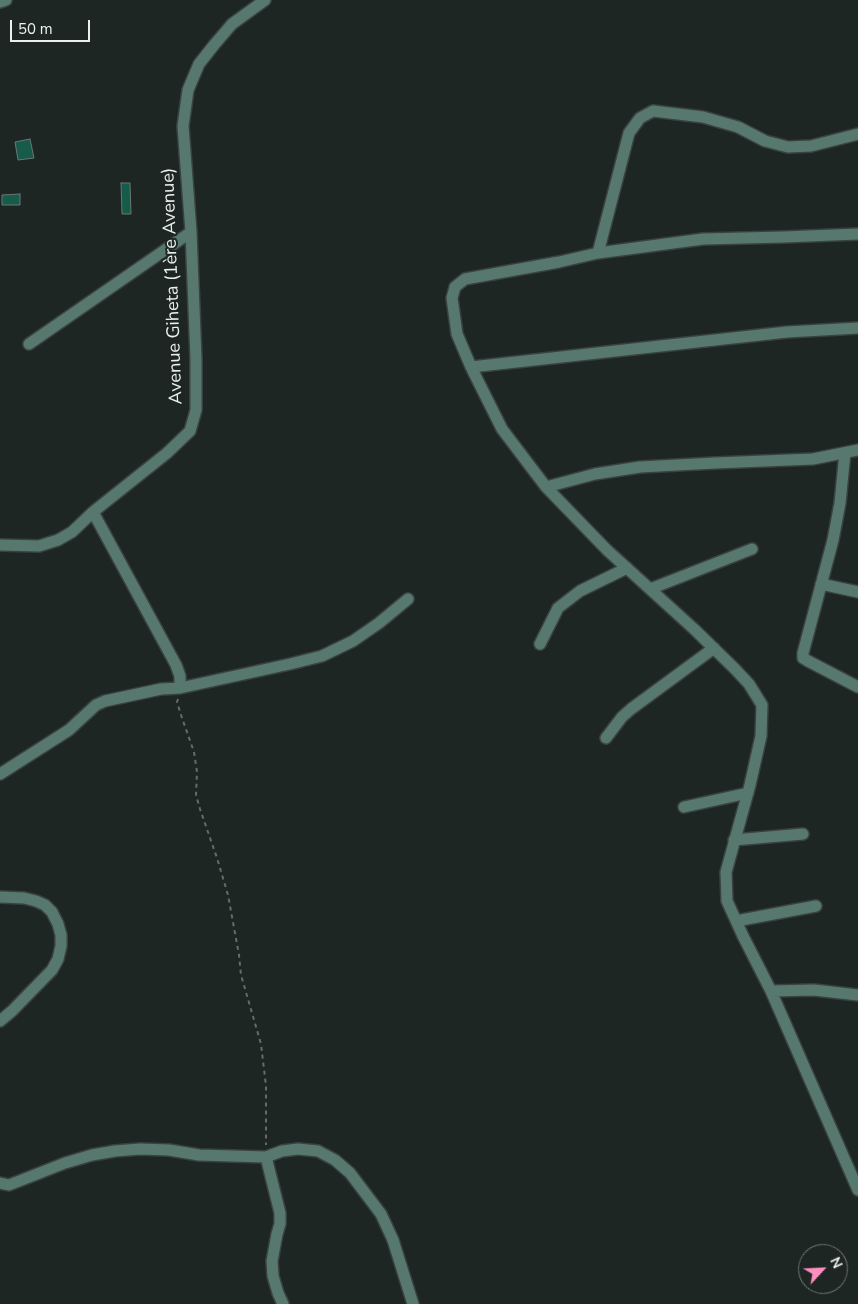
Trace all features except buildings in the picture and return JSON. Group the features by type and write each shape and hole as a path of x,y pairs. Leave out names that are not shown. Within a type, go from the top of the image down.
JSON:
{"street":[{"path":"0,2 6,0"},
{"name":"Avenue Giheta (1ère Avenue)","path":"0,545 39,546 72,532 93,512 168,453 190,431 196,410 196,358 183,126 188,90 199,64 214,45 232,24 265,0"},
{"path":"598,253 629,133 640,118 653,111 704,117 738,127 764,141 788,147 811,146 858,134"},
{"path":"29,344 190,232"},
{"path":"858,234 703,238 598,253 465,279 455,287 452,298 457,334 471,367 502,429 546,487 607,550 714,648 749,684 762,705 761,736 748,793 726,872 727,901 771,991 858,1190"},
{"path":"471,367 787,332 858,328"},
{"path":"546,487 594,474 640,467 813,459 858,450"},
{"path":"845,453 840,503 833,540 803,658 858,687"},
{"path":"93,512 176,665 180,676 180,688"},
{"path":"650,589 752,549"},
{"path":"540,644 558,608 580,591 626,568"},
{"path":"822,584 858,592"},
{"path":"0,774 69,730 96,705 105,701 161,689 180,688 322,656 353,641 379,624 408,599"},
{"path":"606,738 622,717 631,709 714,648"},
{"path":"684,807 748,793"},
{"path":"734,840 803,834"},
{"path":"0,897 24,898 45,906 52,912 61,935 58,959 52,970 12,1011 0,1020"},
{"path":"736,921 816,906"},
{"path":"771,991 814,990 858,996"},
{"path":"0,1183 9,1185 65,1163 115,1151 140,1149 169,1150 199,1155 266,1157 282,1151 298,1149 318,1151 335,1160 350,1172 381,1214 393,1240 413,1304"},
{"path":"266,1157 280,1213 280,1224 276,1234 272,1260 273,1276 283,1304"}],"path":[{"path":"180,688 177,702 194,752 197,772 196,795 228,895 241,974 260,1044 266,1086 266,1157"}]}
